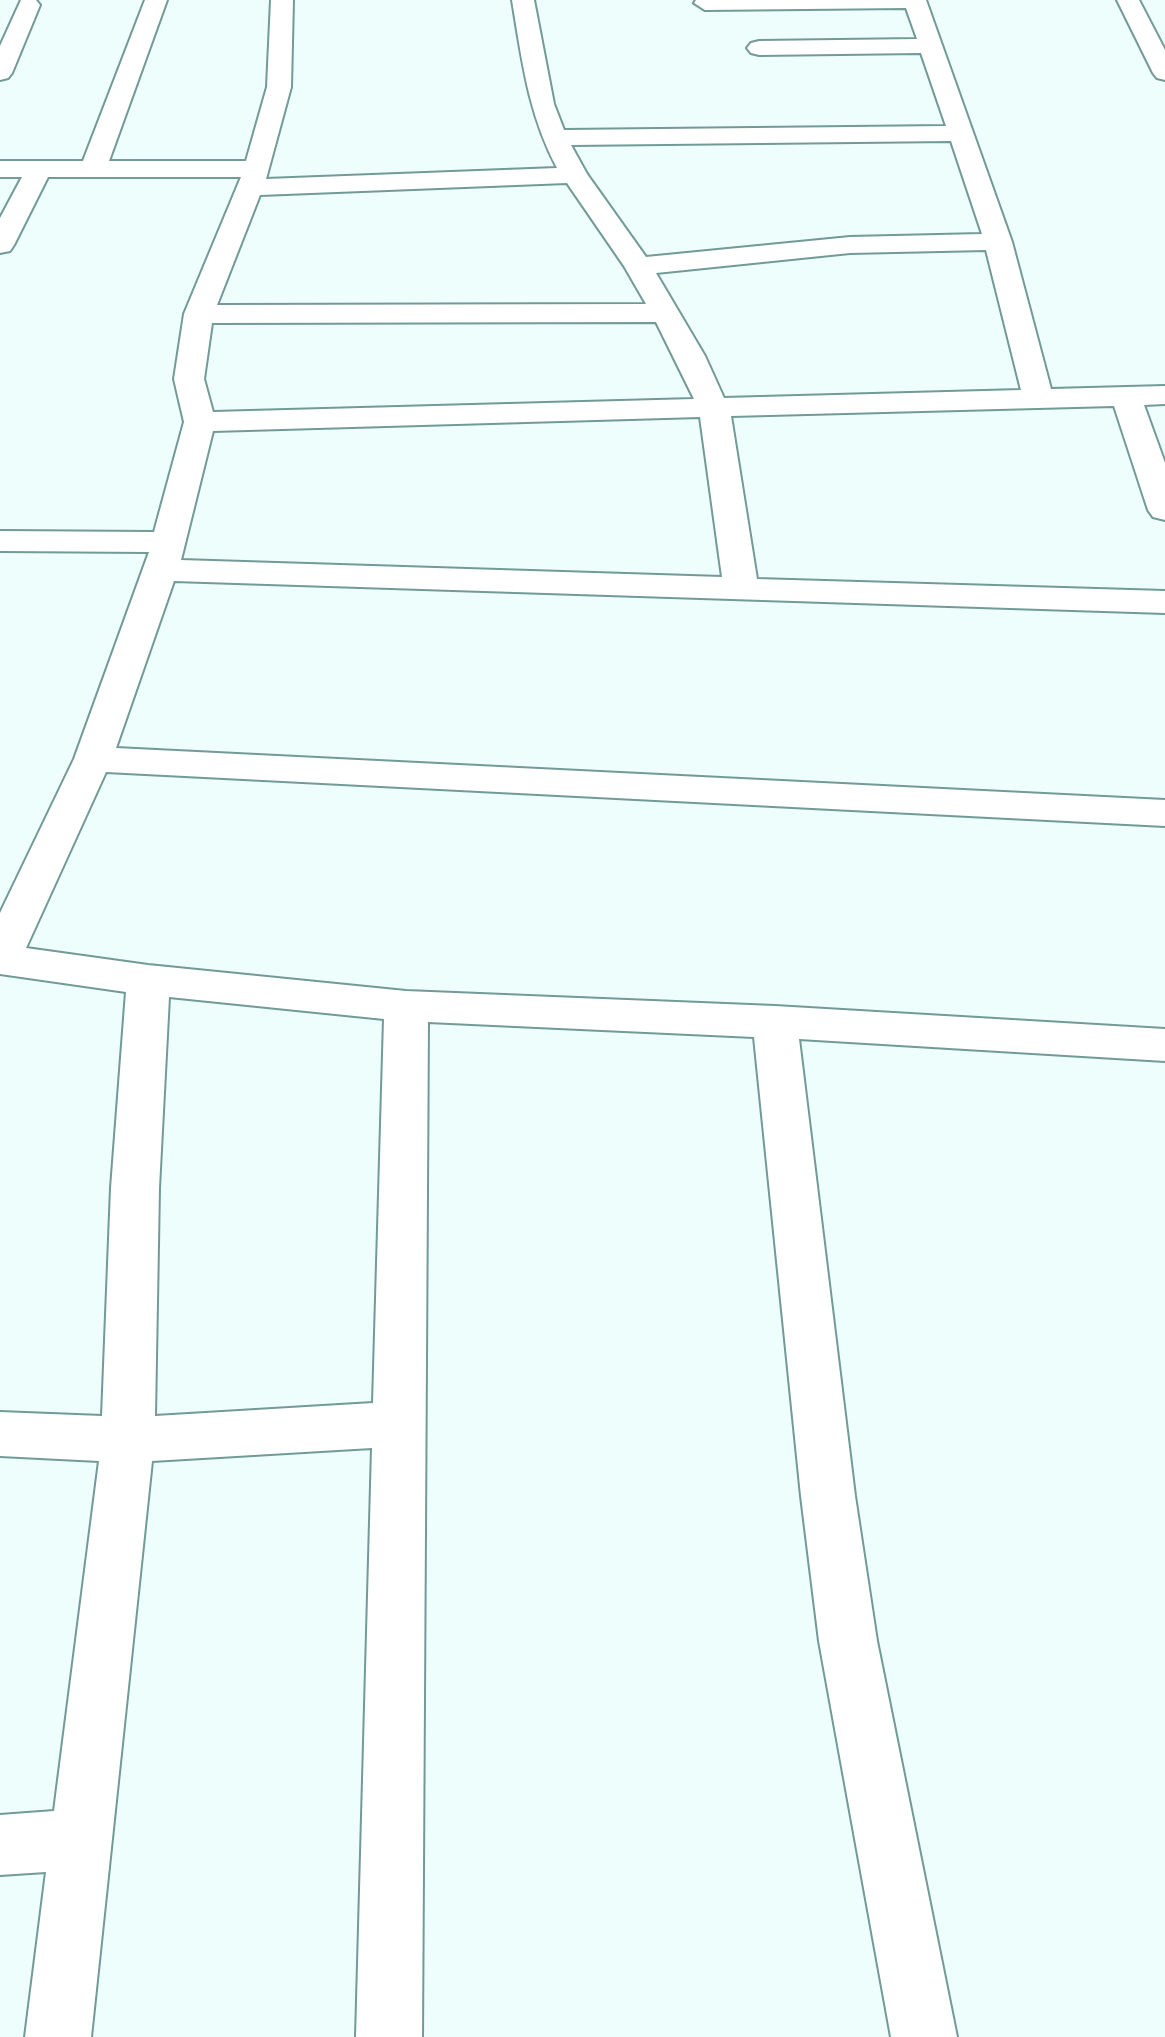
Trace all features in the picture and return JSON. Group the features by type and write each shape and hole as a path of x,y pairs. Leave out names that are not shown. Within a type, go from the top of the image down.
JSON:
{"street":[{"path":"0,11 53,0"},
{"path":"93,170 156,0"},
{"path":"282,0 279,87 252,179 199,314 189,379 200,422 163,556 93,759 0,958 148,980 406,1006 775,1022 1165,1045"},
{"path":"523,0 542,104 554,138 574,175 638,266 690,356 714,409 741,587"},
{"path":"705,3 915,0 998,242 1039,400"},
{"path":"1128,0 1158,43 1165,73"},
{"path":"0,73 29,5"},
{"path":"759,48 931,46"},
{"path":"554,138 960,133"},
{"path":"0,169 93,170 252,179 574,175"},
{"path":"0,245 38,170"},
{"path":"638,266 850,245 998,242"},
{"path":"199,314 665,313"},
{"path":"200,422 1165,395"},
{"path":"1126,396 1165,510"},
{"path":"0,541 163,556 741,587 1165,602"},
{"path":"93,759 1165,813"},
{"path":"58,2037 128,1440 135,1188 148,980"},
{"path":"389,2037 406,1006"},
{"path":"775,1022 828,1496 848,1641 924,2037"},
{"path":"0,1434 128,1440 399,1424"},
{"path":"0,1845 81,1839"}]}
